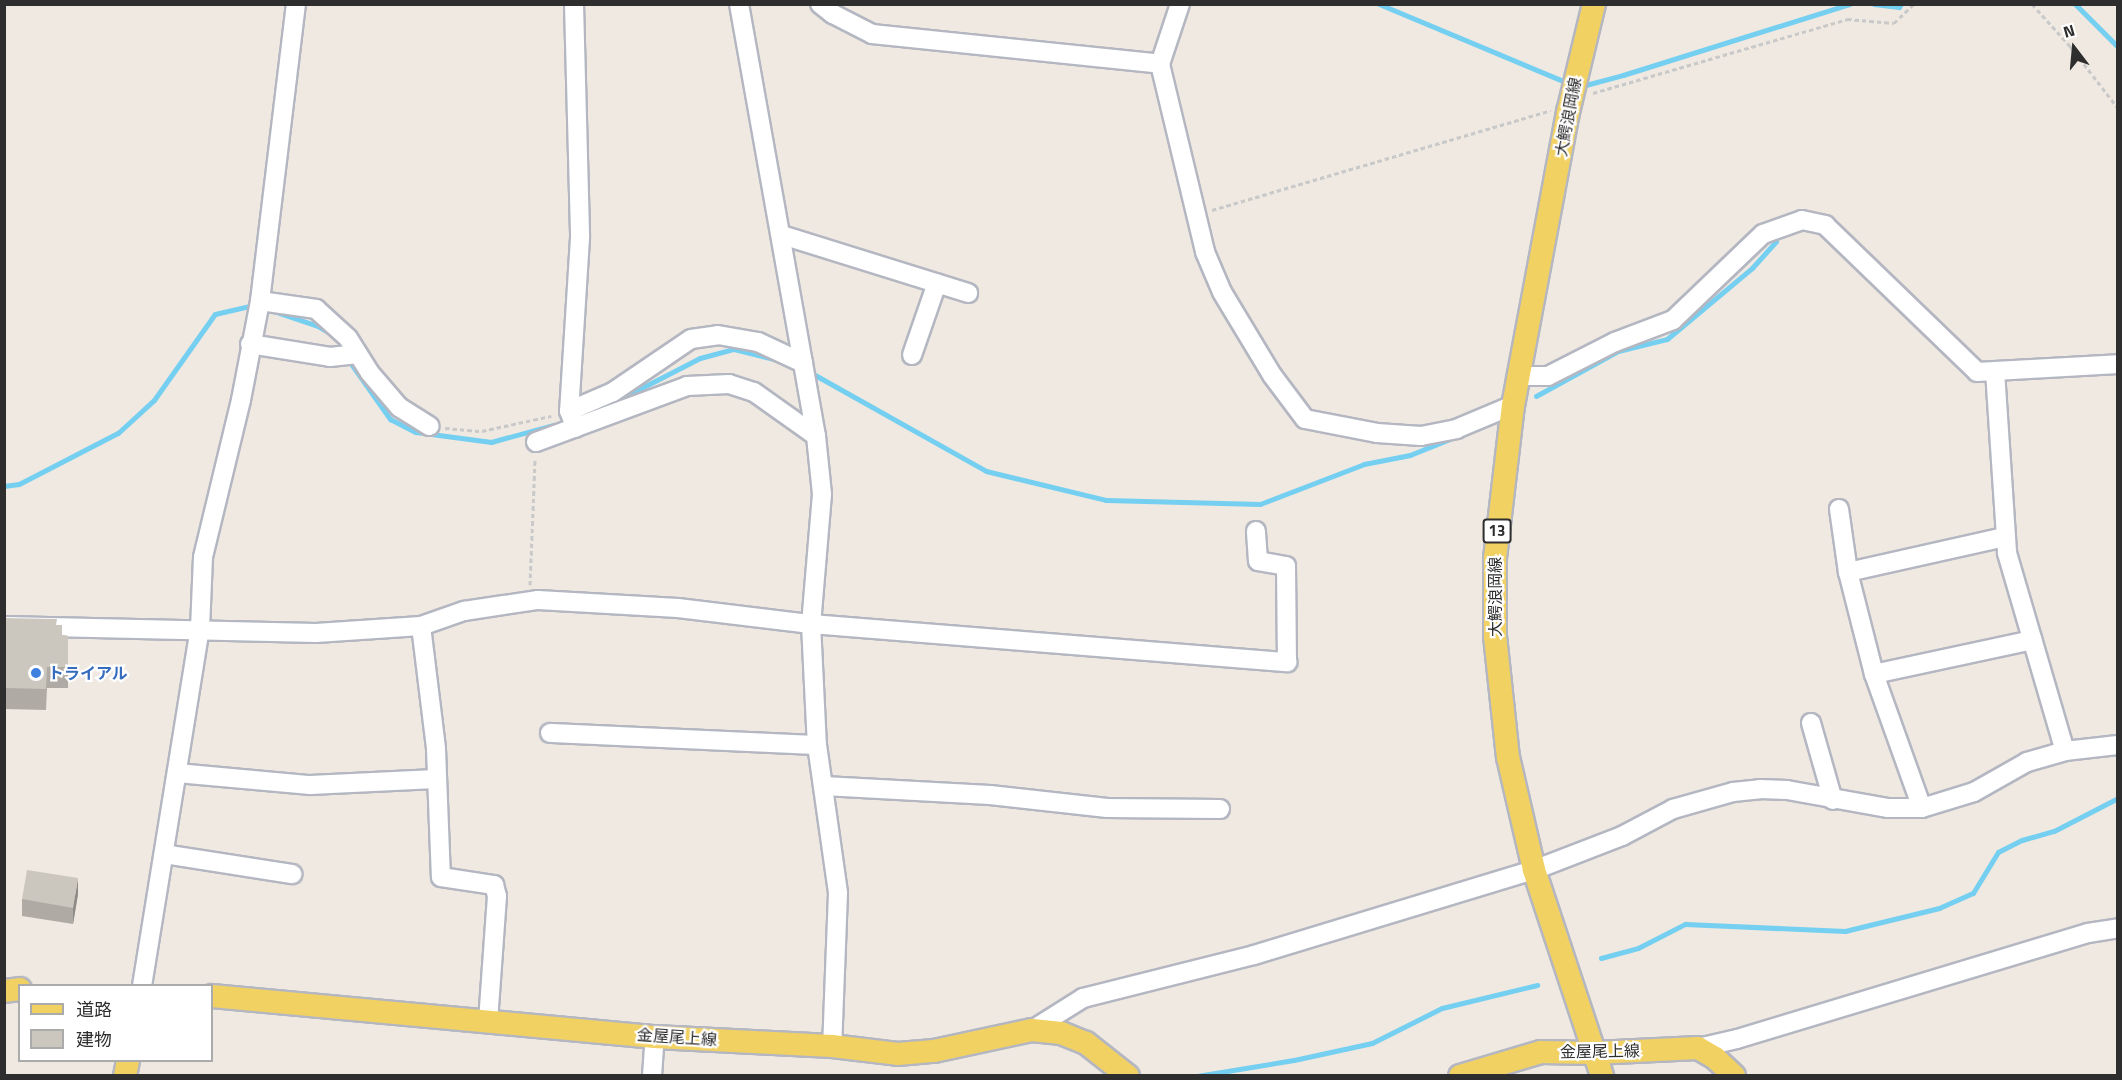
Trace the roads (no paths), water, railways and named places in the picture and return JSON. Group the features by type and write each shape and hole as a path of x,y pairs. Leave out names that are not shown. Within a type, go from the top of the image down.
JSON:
{"main road":[{"name":"大鰐浪岡線","path":"1594,4 1570,106 1513,405 1495,558 1495,636 1508,757 1534,870 1602,1076"},
{"name":"金屋尾上線","path":"213,996 655,1037 832,1046 898,1054 934,1052 1032,1030 1061,1032 1086,1043 1128,1076"},
{"name":"金屋尾上線","path":"1460,1076 1541,1052 1594,1053 1698,1048"},
{"path":"1698,1048 1716,1059 1734,1076"}],"street":[{"path":"142,984 200,629 203,557 240,400 260,301 296,4"},
{"path":"572,420 580,238 574,4"},
{"path":"739,4 782,235 816,436 822,494 811,624 817,745 838,892 832,1046"},
{"path":"820,4 833,14 872,34 1160,64"},
{"path":"1180,4 1160,64 1205,252 1222,292 1272,375 1305,419 1377,433 1421,436 1456,429 1513,405"},
{"path":"1520,376 1548,376 1616,342 1673,321 1763,234 1802,220 1825,225 1977,372 2118,364"},
{"path":"782,235 968,293"},
{"path":"912,356 937,283"},
{"path":"260,301 316,309 348,339 399,407 429,426"},
{"path":"536,442 691,339 718,335 758,342 803,363"},
{"path":"250,344 330,357 358,354"},
{"path":"1995,371 2004,537 2065,751"},
{"path":"572,420 687,386 729,384 754,392 816,436"},
{"path":"1839,509 1848,572 1874,674 1922,808"},
{"path":"4,626 316,633 420,626 464,611 529,602 678,608 811,624 1287,662 1286,566 1258,561 1256,531"},
{"path":"1848,572 2004,537"},
{"path":"420,626 436,749 441,877 494,885 496,896 488,1021"},
{"path":"1874,674 2032,640"},
{"path":"1811,723 1833,800"},
{"path":"550,733 817,745"},
{"path":"1032,1030 1083,998 1254,955 1534,870 1622,836 1673,808 1733,792 1760,789 1787,790 1888,808 1922,808 1974,792 2027,762 2065,751 2118,745"},
{"path":"177,772 310,785 436,779"},
{"path":"824,786 990,795 1107,808 1221,809"},
{"path":"164,854 292,874"},
{"path":"1698,1048 1737,1039 2088,933 2118,928"},
{"path":"651,1076 655,1037"}],"waterway":[{"path":"1379,4 1570,84"},
{"path":"1582,86 1850,4"},
{"path":"1874,4 1899,7 1901,4"},
{"path":"2075,4 2118,47"},
{"path":"1536,396 1618,351 1667,339 1752,268 1776,241"},
{"path":"4,486 19,484 118,433 154,400 215,314 251,306"},
{"path":"273,311 318,326 333,335"},
{"path":"626,396 700,358 734,349 781,361"},
{"path":"347,358 390,419 416,432 491,442 553,425"},
{"path":"815,375 986,471 1106,500 1260,504 1364,464 1410,455 1452,438"},
{"path":"1601,958 1638,948 1685,924 1845,931 1939,908 1973,893 1998,852 2022,840 2054,831 2118,798"},
{"path":"1197,1076 1294,1060 1372,1043 1442,1008 1537,985"}],"place":[{"name":"トライアル","path":"36,673"}]}
